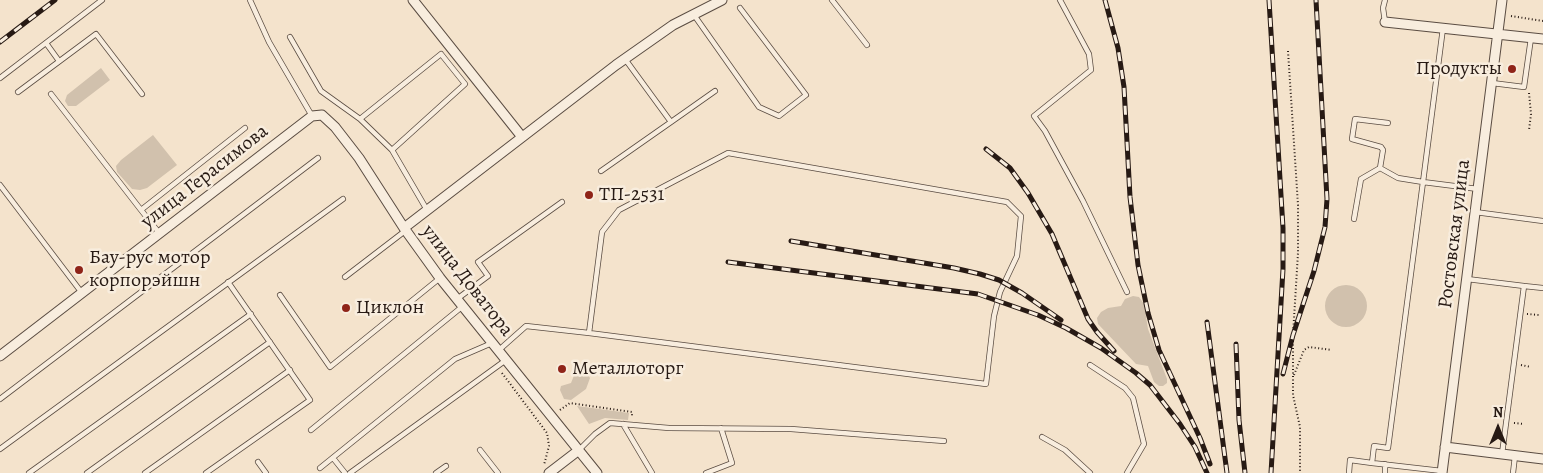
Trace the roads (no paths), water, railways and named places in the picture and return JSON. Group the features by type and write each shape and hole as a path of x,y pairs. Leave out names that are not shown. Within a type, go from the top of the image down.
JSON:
{"street":[{"path":"413,0 522,137"},
{"path":"405,229 427,210 625,59 673,26 722,0"},
{"name":"Ростовская улица","path":"1442,472 1502,0"},
{"path":"1385,22 1543,39"},
{"name":"улица Доватора","path":"312,116 322,115 335,127 359,158 405,229 440,278 597,473"},
{"name":"улица Герасимова","path":"0,356 312,116"},
{"path":"1445,446 1543,460"},
{"path":"545,472 579,450"}],"lane":[{"path":"0,78 102,0"},
{"path":"250,0 269,42 312,116"},
{"path":"832,0 867,45"},
{"path":"1060,0 1089,54 1091,70 1034,116 1045,131 1083,201 1127,292"},
{"path":"1385,0 1383,8 1385,22"},
{"path":"694,15 759,107 779,116 806,95 740,8"},
{"path":"1372,463 1374,446 1388,448 1443,28"},
{"path":"18,92 96,34 142,94"},
{"path":"290,37 321,91 360,119 392,150 427,210"},
{"path":"1492,83 1524,87 1531,38"},
{"path":"46,43 59,61"},
{"path":"360,119 441,54 465,84 392,150"},
{"path":"625,59 671,122"},
{"path":"601,171 715,91"},
{"path":"51,94 160,234"},
{"path":"1380,168 1381,147 1352,139 1354,121 1358,118 1388,124"},
{"path":"141,210 245,128"},
{"path":"499,350 526,326 986,384 994,316 1000,292 1017,256 1021,216 1007,202 728,153 619,210 602,232 589,333"},
{"path":"0,399 318,158"},
{"path":"1380,168 1398,178 1478,189"},
{"path":"1354,219 1361,179 1380,168"},
{"path":"0,185 82,293"},
{"path":"0,450 343,199"},
{"path":"311,430 488,276 478,262 562,202"},
{"path":"1475,212 1543,221"},
{"path":"345,277 405,229"},
{"path":"280,296 330,367 440,278"},
{"path":"1467,279 1543,288"},
{"path":"206,473 310,400 228,282"},
{"path":"1502,454 1524,286"},
{"path":"29,473 251,314"},
{"path":"87,473 270,342"},
{"path":"320,468 455,359 492,343"},
{"path":"350,473 506,360"},
{"path":"1090,365 1125,388 1133,398 1144,444 1127,473"},
{"path":"145,473 290,370"},
{"path":"579,450 595,434 610,423 669,428 790,429 944,441"},
{"path":"623,424 652,473"},
{"path":"706,473 732,463 721,428"},
{"path":"1042,437 1065,450 1090,473"},
{"path":"480,450 498,473"},
{"path":"1513,473 1515,456"},
{"path":"333,458 345,473"},
{"path":"1348,473 1350,460 1442,472"},
{"path":"258,462 266,473"},
{"path":"1385,473 1386,464"},
{"path":"436,473 446,466"}],"railway":[{"path":"0,42 55,0"},
{"path":"1105,0 1118,48 1124,87 1130,197 1138,265 1148,313 1159,350 1210,464"},
{"path":"1269,0 1283,228 1283,269 1271,473"},
{"path":"1283,374 1293,335 1314,271 1325,227 1327,199 1316,0"},
{"path":"986,149 1010,168 1028,193 1052,234 1088,319 1114,351"},
{"path":"791,241 980,274 999,280 1022,293 1061,320"},
{"path":"728,262 978,294 1038,315 1101,348 1150,385 1195,447 1207,473"},
{"path":"1207,322 1227,473"},
{"path":"1236,344 1239,420 1245,473"}],"place":[{"name":"Продукты","path":"1512,69"},
{"name":"ТП-2531","path":"589,195"},
{"name":"Бау-рус мотор корпорэйшн","path":"79,270"},
{"name":"Циклон","path":"346,308"},
{"name":"Металлоторг","path":"562,369"}]}
